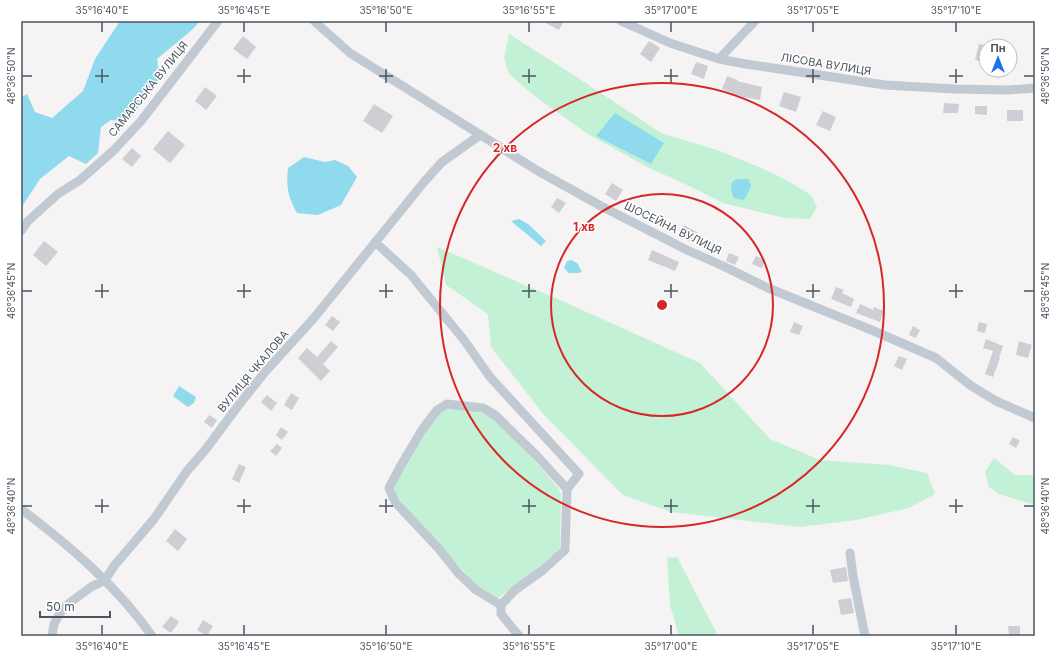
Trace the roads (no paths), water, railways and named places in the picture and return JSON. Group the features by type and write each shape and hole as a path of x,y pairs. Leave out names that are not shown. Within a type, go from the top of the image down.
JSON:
{"street":[{"name":"САМАРСЬКА ВУЛИЦЯ","path":"21,231 28,221 58,194 80,180 118,146 141,121 218,21"},
{"name":"ЛІСОВА ВУЛИЦЯ","path":"623,21 670,43 718,59 884,85 955,90 1008,90 1035,88"},
{"path":"718,59 755,21"},
{"name":"ШОСЕЙНА ВУЛИЦЯ","path":"318,22 350,53 538,171 687,250 768,288 936,358 970,385 990,397 1035,418"},
{"name":"ВУЛИЦЯ ЧКАЛОВА","path":"105,580 114,566 154,519 187,471 206,449 265,372 314,318 442,162 480,135"},
{"path":"375,242 411,275 464,340 490,377 579,474 567,489 565,550 543,570 515,590 502,605 501,614 519,636"},
{"path":"502,605 476,590 459,574 439,549 395,502 389,488 400,467 422,430 437,410 447,404 483,408 495,415 567,489"},
{"path":"21,509 60,538 105,580 152,636"},
{"path":"850,552 853,576 865,636"},
{"path":"52,636 54,624 60,613 68,604 91,587 105,580"}],"water":[{"path":"120,21 200,21 193,29 157,59 160,78 127,122 111,120 101,127 98,153 86,164 69,156 40,179 21,208 21,98 27,94 35,112 52,118 83,91 95,59"},
{"path":"615,113 664,143 651,164 596,136"},
{"path":"304,157 325,162 335,160 348,166 357,177 341,205 318,215 297,213 288,192 288,168"},
{"path":"737,179 748,179 751,186 745,199 742,200 734,198 731,191 732,182"},
{"path":"519,219 528,224 546,241 541,246 511,221"},
{"path":"571,260 577,263 582,272 569,273 564,268 567,261"},
{"path":"179,386 196,397 194,403 188,407 173,396"}]}
